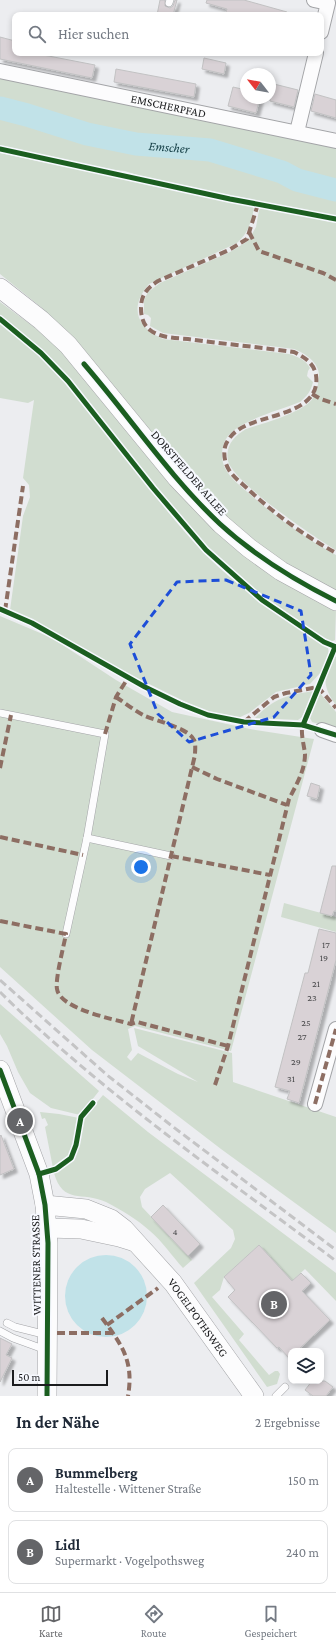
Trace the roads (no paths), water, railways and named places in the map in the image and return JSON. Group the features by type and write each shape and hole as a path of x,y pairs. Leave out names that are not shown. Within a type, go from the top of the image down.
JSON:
{"main road":[{"name":"DORSTFELDER ALLEE","path":"0,288 36,316 68,345 177,478 221,524 249,548 281,570 336,601"},
{"name":"WITTENER STRASSE","path":"2,1079 39,1174 45,1205 48,1228 47,1396"},
{"name":"VOGELPOTHSWEG","path":"45,1205 86,1209 111,1219 124,1229 173,1283 254,1396"},
{"name":"VOGELPOTHSWEG","path":"48,1228 81,1229 119,1237 137,1243"}],"street":[{"path":"314,0 328,3 324,20"},
{"path":"297,132 315,56"},
{"name":"EMSCHERPFAD","path":"0,71 336,141"},
{"path":"322,730 336,735"},
{"path":"315,1104 332,1057 336,1029"}],"lane":[{"path":"0,713 105,734 87,838 66,934"},
{"path":"87,838 171,856"},
{"path":"7,1322 48,1343"},
{"path":"0,1331 13,1338 48,1343"},
{"path":"276,1396 285,1387"}],"water":[{"path":"106,1255 122,1258 135,1267 144,1280 147,1296 144,1312 135,1325 122,1334 106,1337 90,1334 77,1325 68,1312 65,1296 68,1280 77,1267 90,1258"}],"waterway":[{"name":"Emscher","path":"0,108 87,134 136,144 210,150 282,172 297,180 336,190"}],"railway":[{"path":"0,980 107,1075 336,1250"},
{"path":"0,992 39,1029 121,1099 206,1165 336,1261"}],"place":[{"name":"Bummelberg","path":"20,1121"},
{"name":"Lidl","path":"274,1304"}]}
